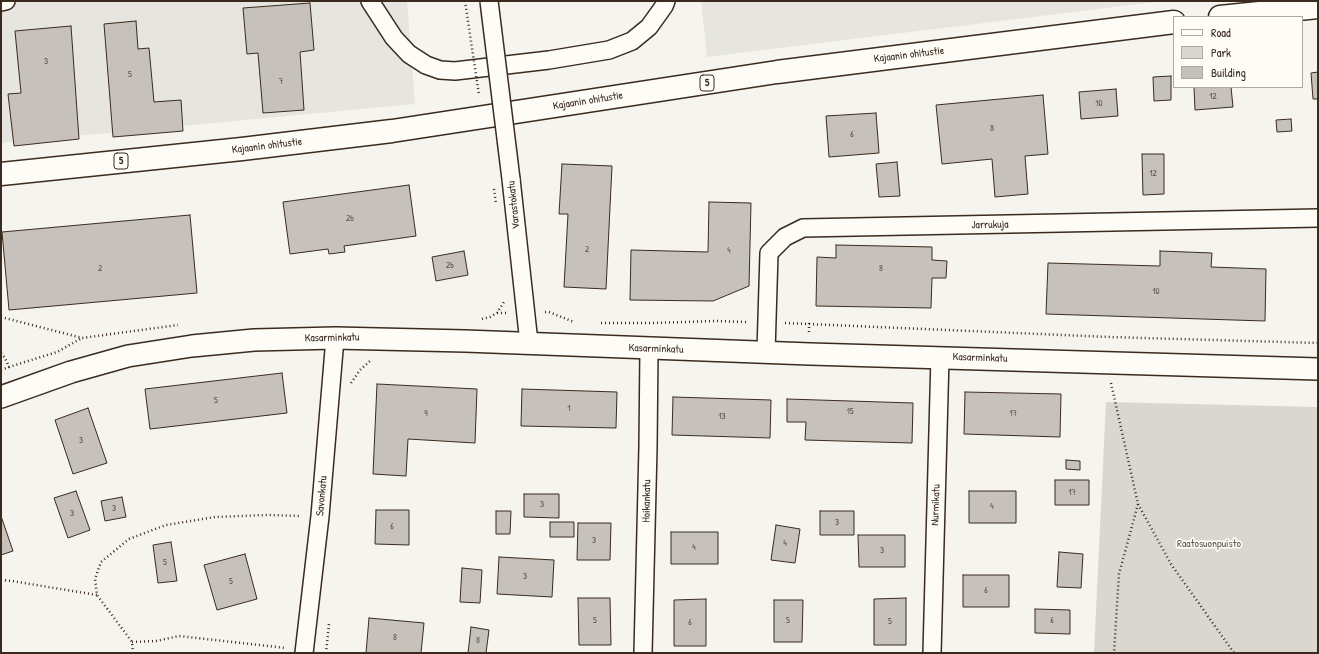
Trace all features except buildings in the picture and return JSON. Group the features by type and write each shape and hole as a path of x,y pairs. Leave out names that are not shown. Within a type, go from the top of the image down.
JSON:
{"highway":[{"path":"1230,16 1318,7"},
{"name":"Kajaanin ohitustie","path":"1,174 242,149 392,131 777,72 1173,22"}],"street":[{"path":"1,2 6,1"},
{"path":"370,1 394,38 409,54 426,65 440,70 454,71 550,60 609,50 632,41 649,27 666,1"},
{"name":"Varastokatu","path":"489,1 529,343"},
{"name":"Jarrukuja","path":"766,352 769,253 785,237 803,228 1318,218"},
{"name":"Kasarminkatu","path":"1,397 71,372 128,356 192,346 254,340 335,338 1318,369"},
{"name":"Savonkatu","path":"304,652 320,516 335,338"},
{"name":"Hoikankatu","path":"643,653 649,349"},
{"name":"Nurmikatu","path":"932,653 940,357"}],"path":[{"path":"496,313 549,312 573,322 581,322"},
{"path":"596,323 716,321 817,323 1109,337 1318,343"},
{"path":"1,370 57,352 82,338"},
{"path":"1,353 9,367"},
{"path":"1110,378 1138,504 1171,564 1234,653"},
{"path":"1114,653 1119,574 1138,504"},
{"path":"133,653 132,642 97,595 95,579 101,562 129,539 166,525 215,517 267,515 320,516"},
{"path":"1,580 97,595"},
{"path":"132,642 156,641 179,636 304,652"}],"shaded area":[{"path":"1,1 407,1 415,104 1,143"},
{"path":"701,1 1163,1 707,57"}],"green space":[{"name":"Raatosuonpuisto","path":"1106,402 1318,407 1318,653 1094,653"}]}
